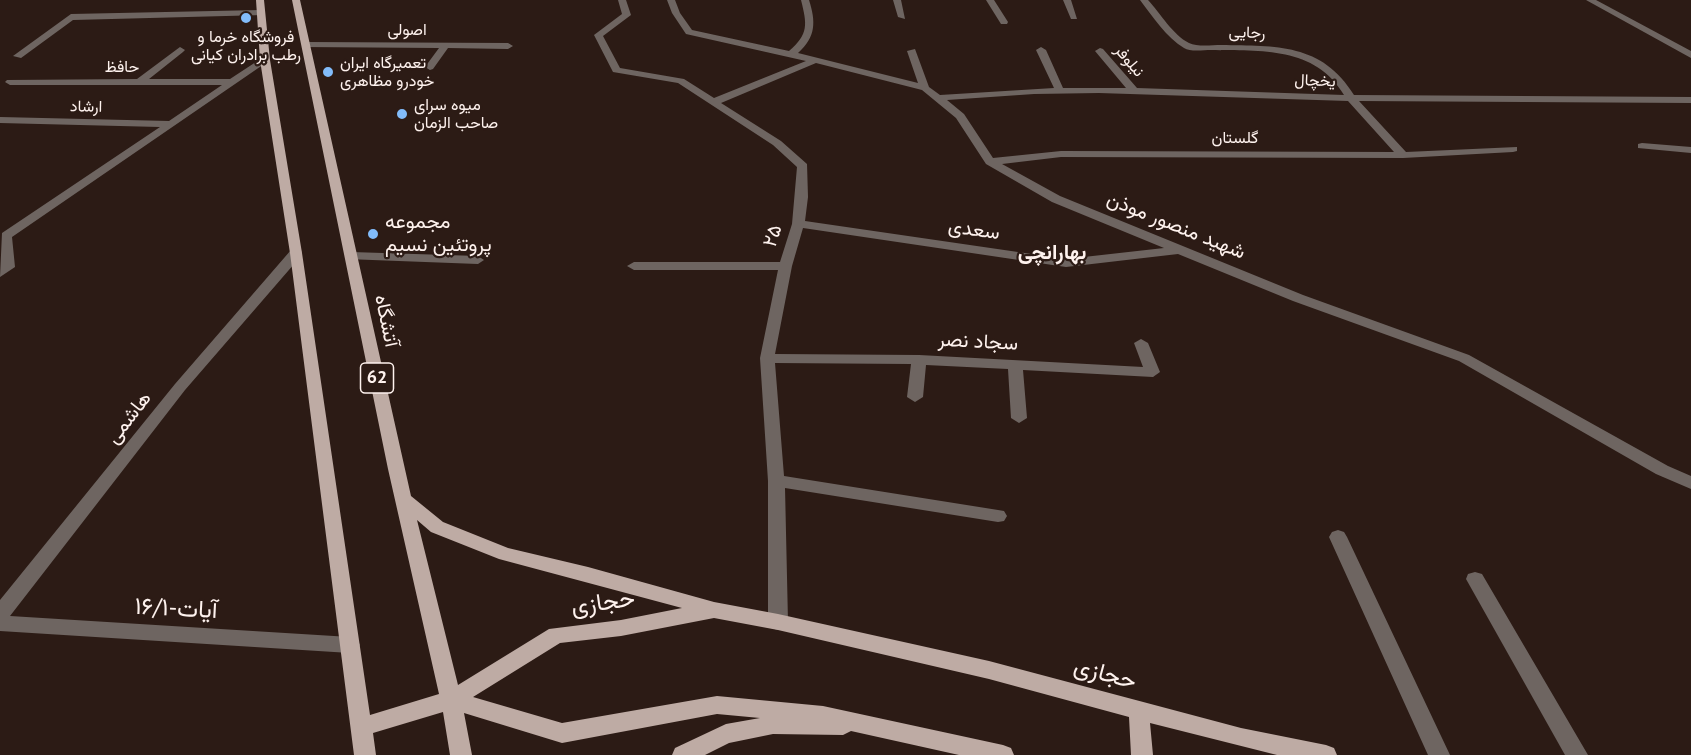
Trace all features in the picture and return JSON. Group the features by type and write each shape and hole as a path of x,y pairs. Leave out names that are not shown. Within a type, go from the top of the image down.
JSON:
{"main road":[{"name":"آتشگاه","path":"296,0 403,499 451,700 461,755"},
{"path":"260,7 265,60 296,252 365,755"},
{"path":"403,499 437,527 505,554 588,574 714,610"},
{"name":"حجازی","path":"361,727 451,700 556,635 621,628 714,610 778,622 988,670 1241,738 1326,755"},
{"path":"451,700 562,733 717,705 823,715 1003,755"},
{"path":"1139,710 1142,755"},
{"path":"683,755 726,734 773,725 873,726"}],"street":[{"name":"۲۵","path":"622,0 627,15 598,35 616,70 681,81 777,143 803,166 798,224 784,266 767,357 776,481 778,622"},
{"name":"شهید منصور موذن","path":"671,0 676,13 689,32 791,54 925,88 960,116 990,162 1056,199 1298,298 1464,358 1662,470 1691,483"},
{"path":"791,54 807,41 810,25 805,0"},
{"path":"897,0 902,17"},
{"path":"990,0 1004,22"},
{"path":"1067,0 1074,17"},
{"name":"رجایی","path":"1144,0 1188,47 1275,49 1318,61 1340,80 1351,98"},
{"path":"1590,0 1688,51"},
{"path":"18,56 71,17 260,7"},
{"name":"اصولی","path":"306,45 508,46"},
{"path":"430,67 445,46"},
{"path":"139,82 180,50"},
{"path":"1041,50 1059,90"},
{"path":"912,51 925,88"},
{"name":"نیلوفر","path":"1100,51 1134,91"},
{"path":"3,269 6,236 265,60"},
{"path":"714,102 816,60"},
{"name":"حافظ","path":"10,82 234,82"},
{"name":"یخچال","path":"937,98 1059,90 1351,98 1691,100"},
{"path":"1351,98 1403,155"},
{"name":"ارشاد","path":"0,120 171,124"},
{"path":"1642,146 1691,150"},
{"name":"گلستان","path":"990,162 1061,154 1403,155 1513,149"},
{"name":"سعدی","path":"798,224 1066,263 1180,250"},
{"name":"هاشمی","path":"0,614 180,387 296,252"},
{"path":"351,256 478,260"},
{"path":"634,266 784,266"},
{"name":"سجاد نصر","path":"767,357 919,360 1154,372 1141,343"},
{"path":"915,397 919,360"},
{"path":"1015,365 1019,418"},
{"path":"776,481 998,516"},
{"path":"1338,537 1439,755"},
{"path":"1475,579 1577,755"},
{"name":"۱۶/۱-آیات","path":"0,624 350,645"}],"place":[{"name":"فروشگاه خرما و رطب برادران کیانی","path":"246,18"},
{"name":"تعمیرگاه ایران خودرو مظاهری","path":"328,72"},
{"name":"میوه سرای صاحب الزمان","path":"402,114"},
{"name":"مجموعه پروتئین نسیم","path":"373,234"}],"district":[{"name":"بهارانچی","path":"1052,253"}]}
